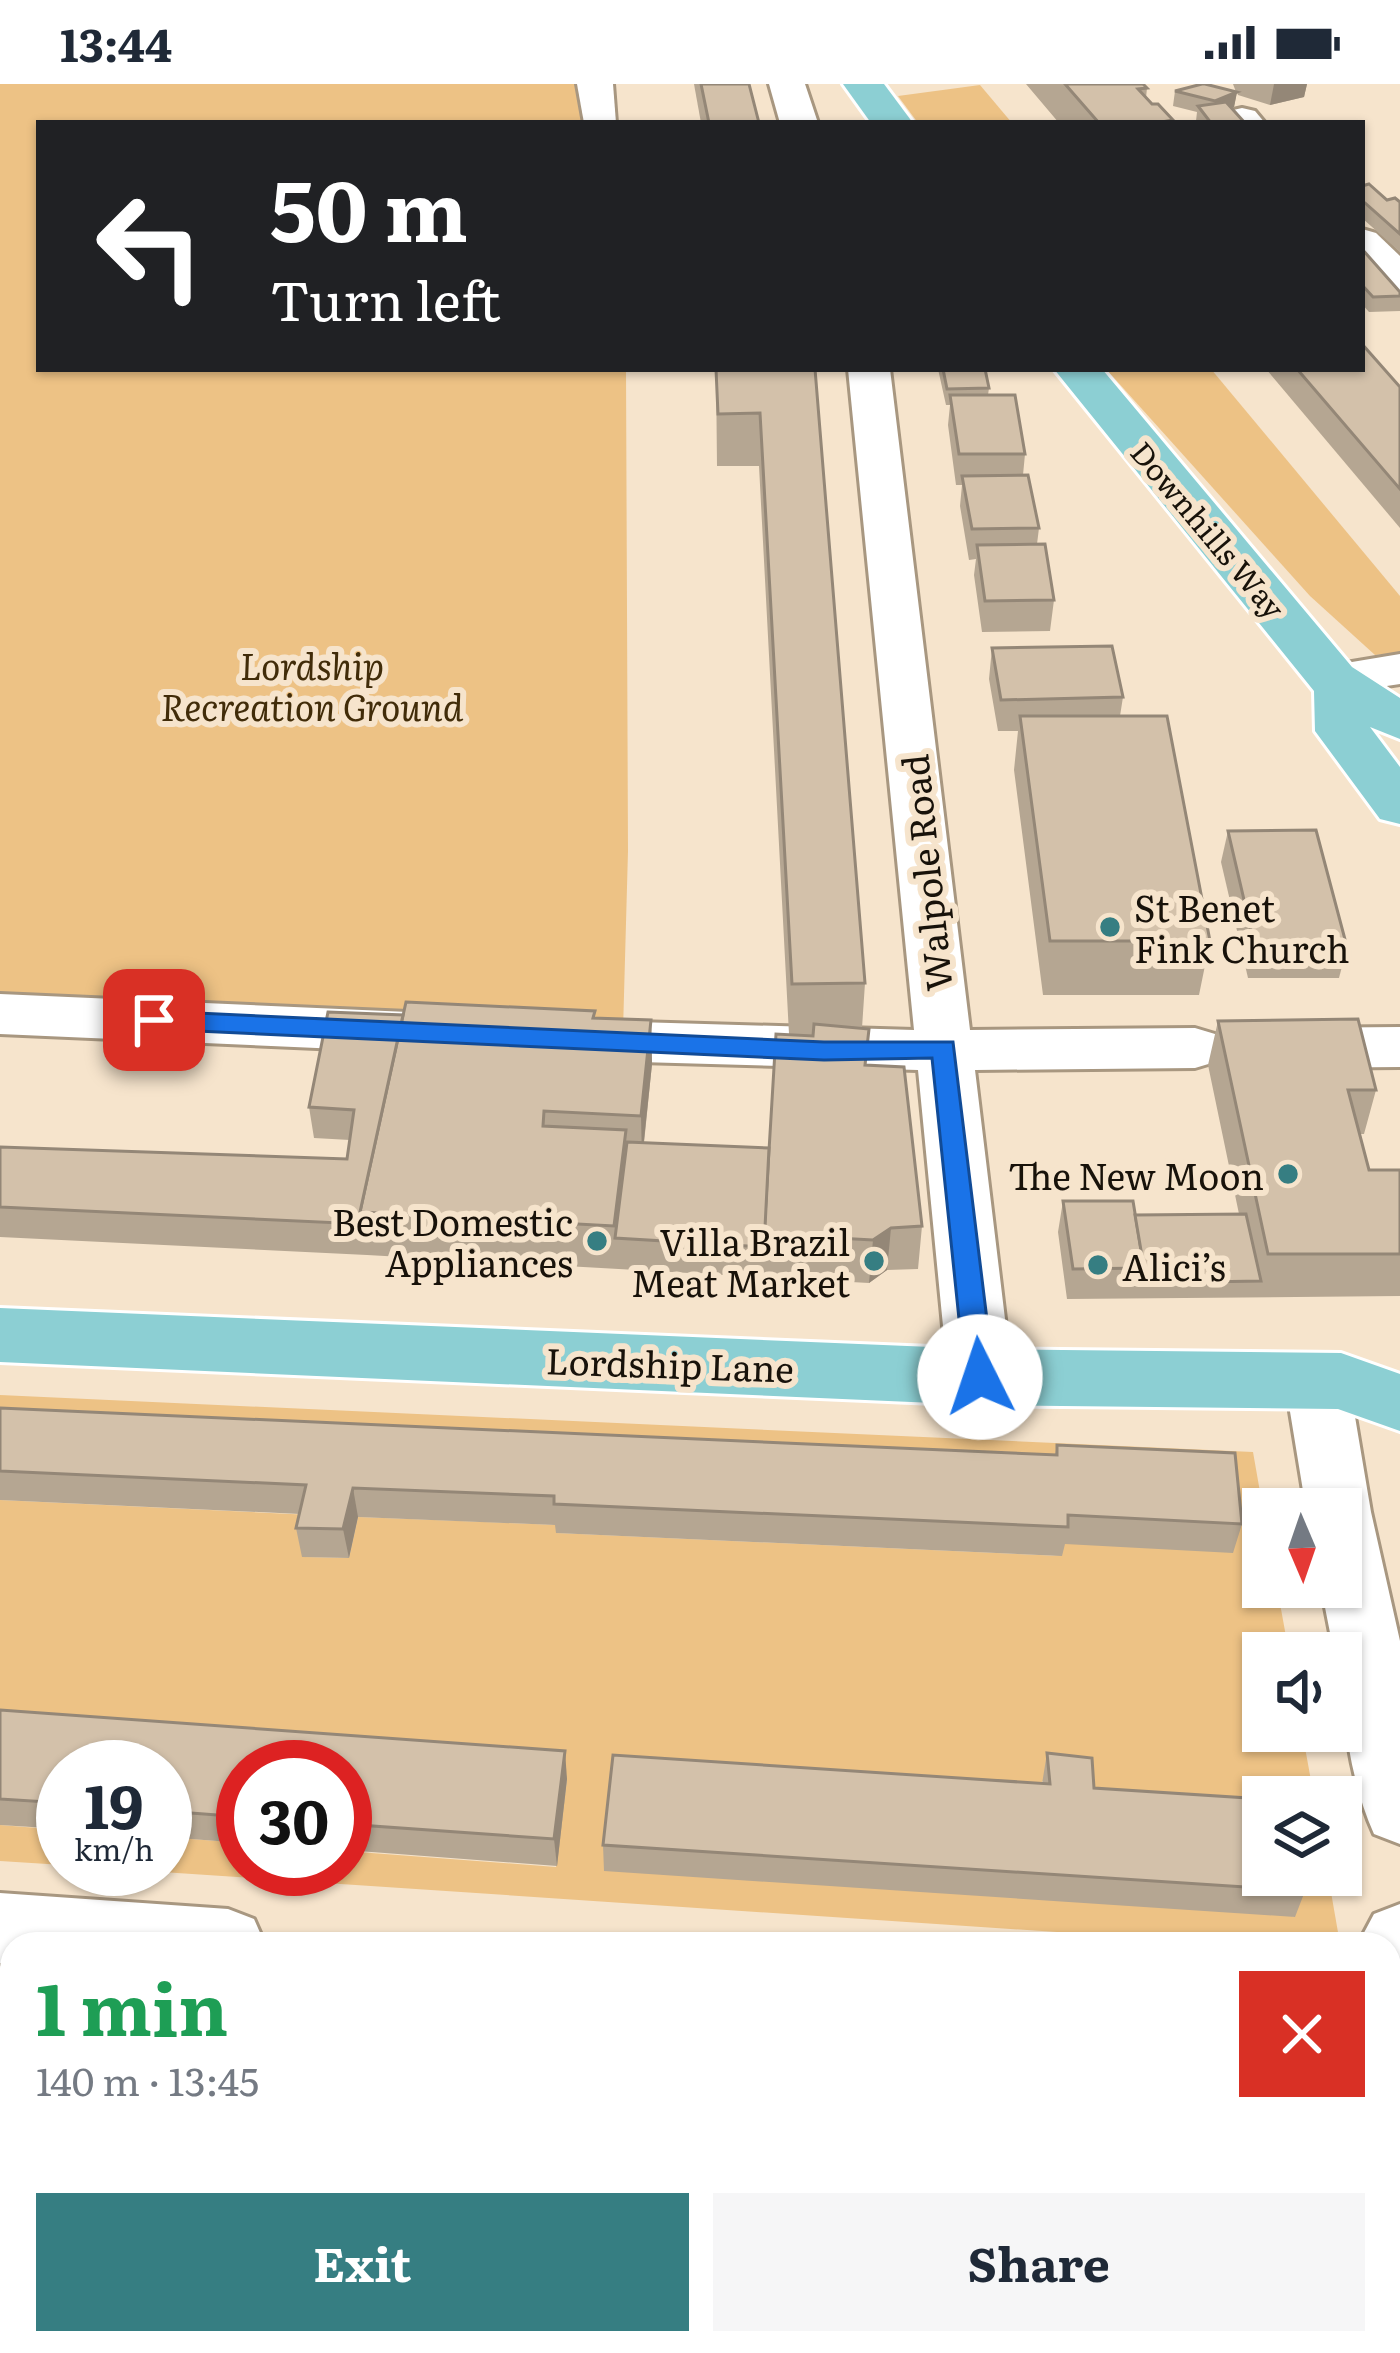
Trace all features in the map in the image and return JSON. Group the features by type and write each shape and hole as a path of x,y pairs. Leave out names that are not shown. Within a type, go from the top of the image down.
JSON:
{"main road":[{"path":"863,84 890,120"},
{"name":"Downhills Way","path":"1080,372 1337,684 1400,722"},
{"name":"Downhills Way","path":"1337,684 1343,730 1400,806"},
{"name":"Lordship Lane","path":"0,1335 980,1377 1365,1381"}],"street":[{"path":"787,84 798,120"},
{"path":"1365,244 1400,279"},
{"name":"Walpole Road","path":"868,372 980,1377"},
{"path":"1337,684 1400,668"},
{"path":"0,1013 453,1034"},
{"path":"520,1038 824,1051 1400,1047"},
{"path":"1343,1488 1365,1381"},
{"path":"1359,1608 1400,1811"}],"green space":[{"name":"Lordship Recreation Ground","path":"0,84 587,84 593,120 36,120 36,372 626,372 628,851 623,1031 0,1003"},
{"path":"980,85 1009,120 916,120 898,96"},
{"path":"1109,372 1213,372 1400,596 1400,653 1375,655 1310,596"},
{"path":"0,1395 1253,1452 1259,1488 1242,1488 1242,1608 1281,1608 1285,1632 1242,1632 1242,1752 1306,1752 1310,1776 1242,1776 1242,1822 1042,1781 1044,1811 1294,1917 1292,1896 1332,1896 1338,1932 1056,1932 372,1886 372,1853 556,1867 567,1779 372,1765 372,1740 216,1740 216,1753 192,1751 192,1740 0,1737 0,1500 312,1515 304,1557 349,1558 358,1517 557,1525 557,1533 1061,1556 0,1438"},
{"path":"0,1825 36,1828 36,1863 0,1861"},
{"path":"192,1839 216,1841 216,1876 192,1874"}],"building":[{"path":"701,84 749,84 758,120 708,120"},
{"path":"1065,84 1143,84 1147,88 1138,89 1173,120 1096,120"},
{"path":"1202,84 1237,92 1215,101 1175,91"},
{"path":"1226,102 1242,120 1209,120 1198,106"},
{"path":"1365,185 1387,200 1400,202 1400,234 1365,203"},
{"path":"1365,252 1400,292 1400,296 1373,297 1365,288"},
{"path":"1365,347 1400,387 1400,489 1300,372 1365,372"},
{"path":"716,372 815,372 865,983 792,984 760,413 718,414"},
{"path":"944,372 986,372 989,388 947,389"},
{"path":"950,395 1015,395 1025,454 959,454"},
{"path":"1028,475 1039,528 972,529 962,476"},
{"path":"1045,544 1054,600 985,601 977,545"},
{"path":"1112,646 1123,697 1001,700 992,648"},
{"name":"St Benet Fink Church","path":"1020,716 1167,716 1210,941 1050,941"},
{"path":"1316,830 1347,947 1255,947 1228,831"},
{"path":"406,1002 595,1011 593,1018 651,1020 641,1116 544,1111 543,1126 626,1130 614,1226 360,1212"},
{"path":"328,1012 403,1015 360,1212 362,1224 0,1207 0,1147 347,1159 354,1110 309,1107"},
{"name":"The New Moon","path":"1358,1019 1376,1090 1348,1090 1369,1170 1400,1170 1400,1254 1268,1254 1218,1021"},
{"path":"814,1024 869,1029 865,1065 904,1067 922,1226 891,1228 873,1240 764,1234 776,1034 813,1036"},
{"path":"627,1142 769,1148 764,1247 615,1238"},
{"path":"1063,1201 1133,1201 1144,1268 1073,1269"},
{"path":"1246,1214 1261,1281 1141,1283 1144,1268 1135,1215"},
{"path":"0,1408 1057,1455 1057,1445 1235,1453 1242,1524 1068,1515 1068,1527 554,1504 554,1496 353,1488 343,1529 296,1528 306,1485 0,1471"},
{"path":"0,1710 565,1751 554,1839 372,1826 372,1740 216,1740 216,1815 192,1813 192,1740 36,1740 36,1801 0,1799"},
{"path":"1047,1753 1092,1758 1094,1788 1242,1798 1242,1887 603,1845 613,1755 1050,1784"}],"place":[{"name":"St Benet Fink Church","path":"1110,927"},
{"name":"The New Moon","path":"1288,1174"},
{"name":"Best Domestic Appliances","path":"597,1241"},
{"name":"Villa Brazil Meat Market","path":"874,1261"},
{"name":"Alici’s","path":"1098,1265"}],"route":[{"path":"154,1020 824,1051 944,1049 980,1377"}]}
